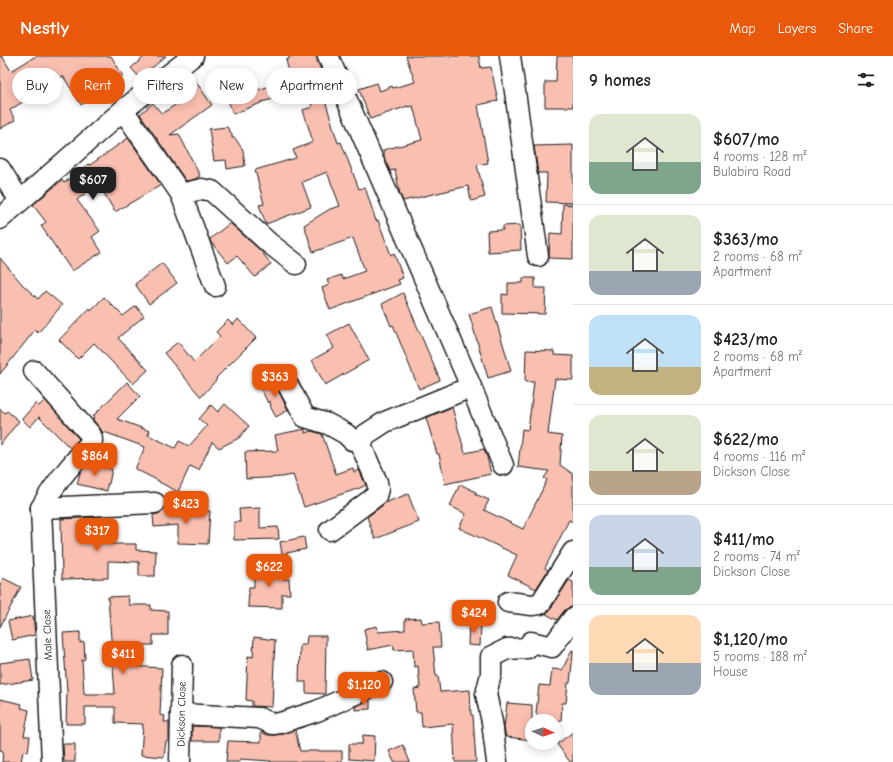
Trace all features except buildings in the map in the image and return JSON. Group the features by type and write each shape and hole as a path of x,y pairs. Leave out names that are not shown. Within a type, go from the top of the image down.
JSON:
{"street":[{"path":"328,56 503,465"},
{"path":"510,56 538,256"},
{"path":"0,220 123,110 189,57"},
{"path":"123,110 181,194 215,286"},
{"path":"0,169 20,201"},
{"path":"181,194 202,190 212,190 269,243 296,264"},
{"path":"34,371 92,436 92,441 46,498 41,508 154,503"},
{"path":"289,387 305,417 328,424 346,434 352,440 363,439"},
{"path":"330,530 376,496 378,489 377,482 362,448 365,435 385,422 471,388"},
{"name":"Male Close","path":"41,508 52,762"},
{"path":"508,602 532,606 540,604 573,552"},
{"path":"497,762 492,722 486,694 491,674 491,658 507,649 527,648 531,642 552,647 573,618"},
{"name":"Dickson Close","path":"180,762 182,665"},
{"path":"181,714 259,718 273,724 280,723 317,711 382,682"}]}
